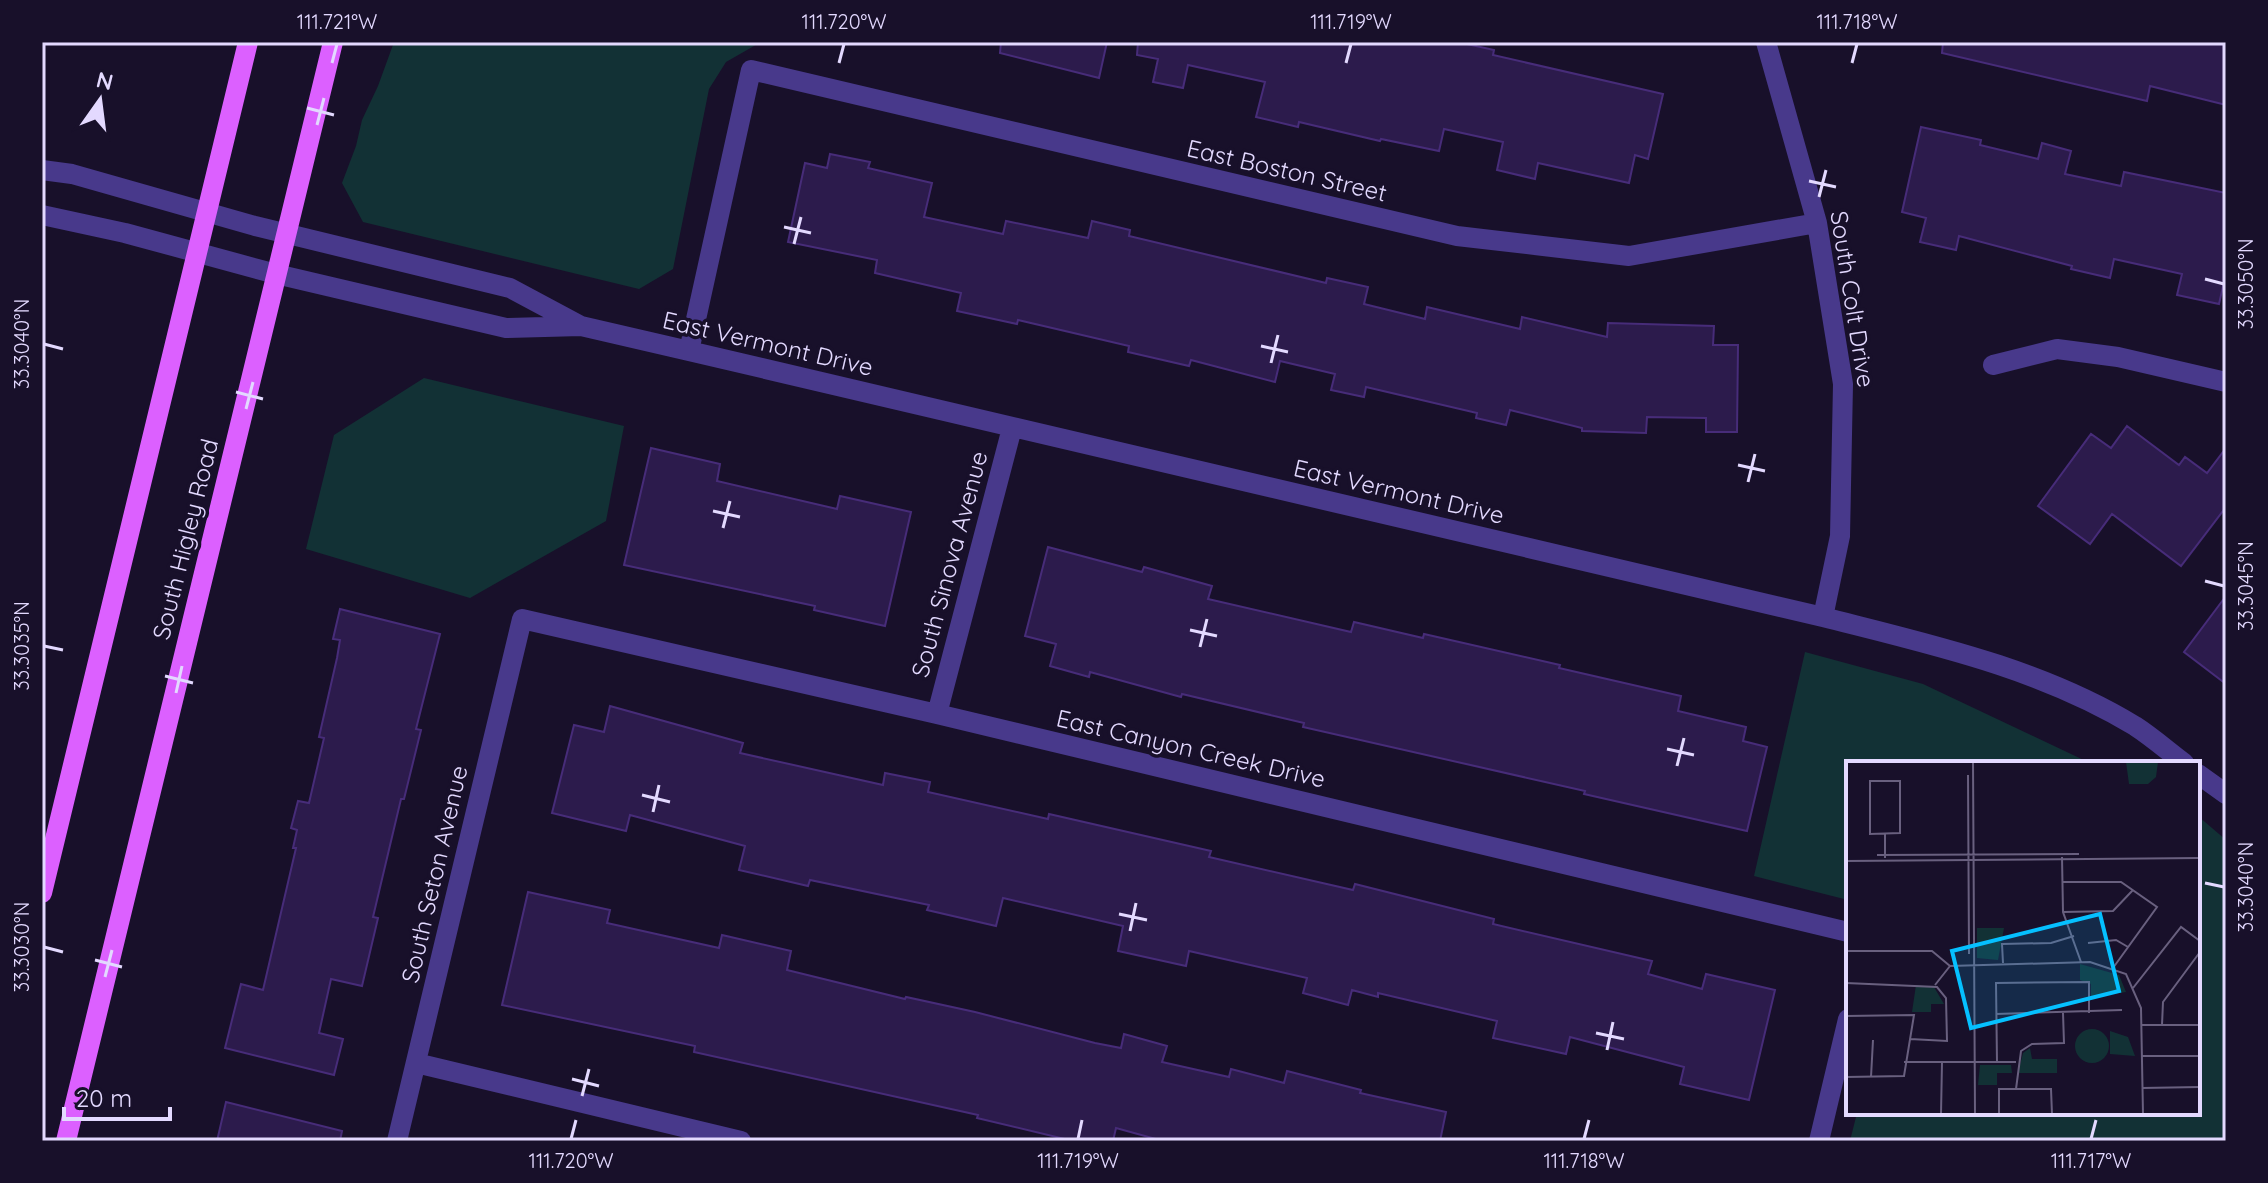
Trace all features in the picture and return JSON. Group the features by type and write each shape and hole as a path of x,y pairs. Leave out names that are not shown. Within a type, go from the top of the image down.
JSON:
{"main road":[{"path":"42,893 248,42"},
{"name":"South Higley Road","path":"66,1141 333,42"}],"street":[{"name":"South Colt Drive","path":"1766,42 1817,223 1843,384 1840,536 1823,617"},
{"name":"East Boston Street","path":"689,351 751,70 1457,236 1629,256 1817,223"},
{"name":"East Vermont Drive","path":"42,170 72,174 286,233 510,288 581,326"},
{"name":"East Vermont Drive","path":"42,215 506,328 581,326 1952,649 2069,692 2135,727 2181,761"},
{"path":"1993,365 2057,349 2118,357 2226,382"},
{"name":"South Sinova Avenue","path":"937,714 1012,428"},
{"name":"East Canyon Creek Drive","path":"522,619 937,714 1846,932"},
{"name":"South Seton Avenue","path":"397,1141 522,619"},
{"path":"2200,775 2226,794"},
{"path":"1819,1141 1846,1027"},
{"path":"416,1063 741,1141"}],"green space":[{"path":"394,42 761,42 726,62 709,89 673,269 639,289 363,222 342,183 362,120"},
{"path":"424,378 624,426 606,521 470,598 306,549 334,435"},
{"path":"1805,652 1923,684 2086,761 1846,761 1846,899 1754,876"},
{"path":"2200,818 2226,840 2226,1141 1850,1141 1856,1115 2200,1115"}],"building":[{"path":"1001,42 1107,42 1099,78 1000,53"},
{"path":"1138,42 1458,42 1494,50 1493,55 1663,94 1648,159 1635,155 1629,183 1538,163 1535,179 1497,170 1503,142 1444,129 1439,151 1299,122 1298,127 1256,117 1265,82 1188,65 1183,88 1153,82 1158,59 1137,55"},
{"path":"1943,42 2226,42 2226,105 2150,86 2147,101 1942,53"},
{"path":"1921,127 1981,140 1980,145 2038,159 2042,143 2071,151 2065,174 2121,186 2124,172 2226,193 2226,273 2219,304 2177,295 2182,274 2114,259 2110,278 1959,236 1956,250 1920,242 1926,218 1902,212"},
{"path":"830,154 870,162 868,168 932,183 924,217 1003,234 1006,221 1088,238 1092,221 1130,230 1129,236 1326,283 1327,278 1368,287 1364,304 1425,319 1427,307 1520,329 1522,317 1607,337 1608,323 1714,326 1713,345 1738,345 1737,432 1706,432 1706,418 1647,417 1646,433 1582,431 1582,428 1510,410 1506,425 1476,418 1477,413 1366,387 1364,397 1331,390 1335,374 1280,361 1275,382 1191,360 1189,366 1128,352 1129,346 1018,320 1017,324 957,311 961,293 875,273 877,260 788,242 805,163 827,168"},
{"path":"2127,426 2179,465 2185,457 2207,473 2226,448 2226,507 2181,566 2112,514 2090,544 2038,506 2091,434 2111,448"},
{"path":"651,448 720,464 717,481 837,509 840,496 911,512 885,626 814,610 815,606 624,565"},
{"path":"1048,547 1142,572 1144,567 1212,586 1208,599 1351,632 1354,622 1423,638 1424,634 1681,696 1678,711 1746,727 1743,741 1767,747 1747,831 1303,727 1304,723 1182,694 1181,697 1090,672 1089,677 1050,666 1056,644 1025,636"},
{"path":"2226,596 2226,684 2184,652"},
{"path":"340,609 440,634 416,729 421,730 373,917 378,918 362,986 331,979 319,1033 343,1039 334,1075 225,1048 241,984 263,990 296,848 293,848 297,830 291,828 298,801 309,803 324,738 319,737 340,640 333,639"},
{"path":"610,706 743,743 740,753 883,785 885,773 930,782 928,792 1048,819 1049,814 1211,851 1209,857 1353,890 1355,884 1494,919 1493,924 1652,961 1648,974 1702,989 1706,974 1775,990 1749,1100 1680,1084 1684,1067 1570,1037 1566,1054 1493,1038 1497,1021 1378,993 1378,997 1352,990 1348,1005 1303,993 1307,978 1189,951 1186,966 1118,951 1123,926 1003,898 996,926 927,910 929,905 810,880 808,886 739,870 745,846 630,815 626,831 552,813 574,725 604,732"},
{"path":"528,892 610,910 607,923 719,948 722,935 791,951 787,970 905,999 975,1012 1121,1048 1124,1034 1167,1046 1162,1062 1229,1077 1231,1069 1284,1083 1287,1071 1361,1090 1360,1093 1446,1112 1440,1141 1163,1141 1116,1128 1113,1141 1073,1141 977,1118 978,1115 694,1052 695,1046 502,1005"},
{"path":"226,1102 342,1131 340,1141 217,1141"}]}
